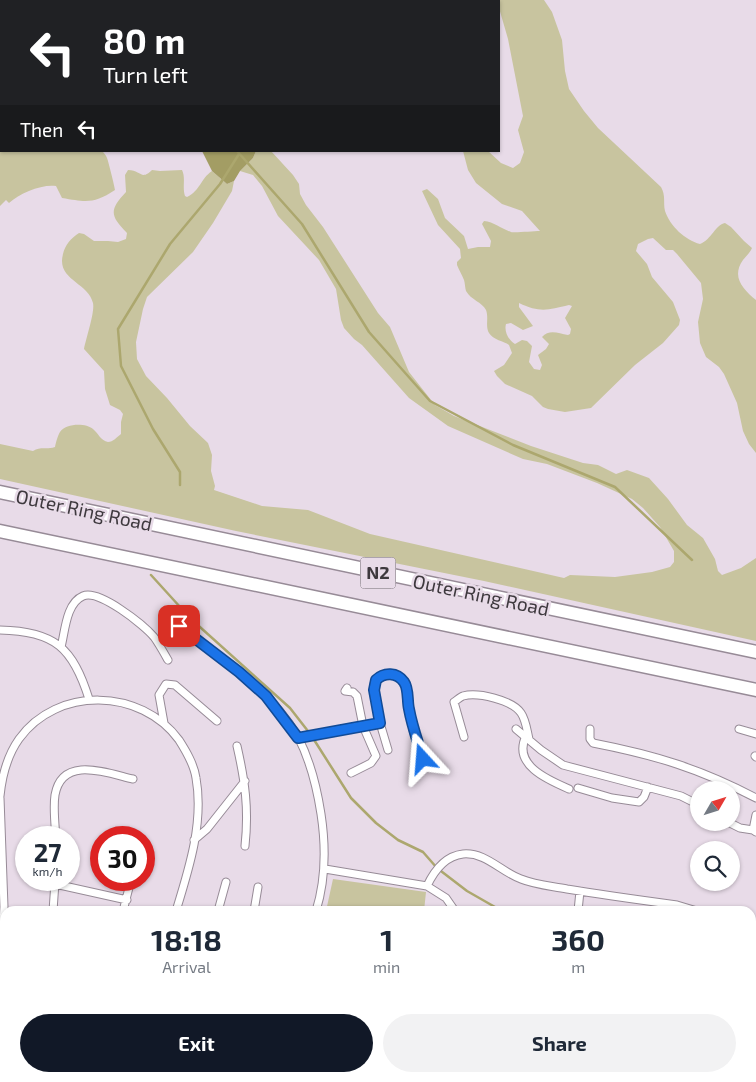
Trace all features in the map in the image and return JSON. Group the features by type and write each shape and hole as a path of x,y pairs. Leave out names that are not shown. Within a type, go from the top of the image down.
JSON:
{"highway":[{"name":"Outer Ring Road","path":"0,492 756,652"},
{"name":"Outer Ring Road","path":"0,531 756,690"}],"street":[{"path":"61,647 70,610 78,599 84,595 91,595 103,599 118,608 144,627 154,637 168,660"},
{"path":"179,626 239,672 266,696 298,738 313,775 324,835 325,869 317,906"},
{"path":"0,630 23,630 38,634 50,639 61,647 78,669 89,699"},
{"path":"388,750 380,723 374,684 379,677 393,674 403,681 406,687 413,730 423,759"},
{"path":"164,723 159,695 166,684 175,685 217,721"},
{"path":"347,688 345,691 353,692 357,696 363,726 376,756 371,763 351,772"},
{"path":"464,737 454,702 464,696 480,696 508,702 522,716 527,738 522,748 526,761 548,780 569,789"},
{"path":"4,906 0,797 3,766 20,738 44,716 58,708 89,699 111,700 141,708 164,723 183,746 190,760 196,776 198,799 194,840 177,906"},
{"path":"298,738 380,723"},
{"path":"516,729 552,759 563,765 681,796 690,800"},
{"path":"590,729 590,739 594,743 638,751 693,768 756,798"},
{"path":"738,729 756,734"},
{"path":"237,746 245,781 248,823 245,846"},
{"path":"56,826 55,797 58,786 63,778 72,771 82,769 133,778"},
{"path":"194,840 207,828 245,781"},
{"path":"578,788 612,798 639,802 644,797 648,787"},
{"path":"740,828 755,831 756,815"},
{"path":"427,886 437,868 444,862 451,857 469,854 490,860 511,875 523,880 580,891 680,906"},
{"path":"325,869 427,886 446,898 452,906"},
{"path":"219,906 226,882"},
{"path":"255,906 258,887"},
{"path":"80,888 127,900"},
{"path":"53,906 54,891"},
{"path":"125,906 129,891"},
{"path":"578,906 580,891"}],"shaded area":[{"path":"500,0 544,0 552,12 562,40 569,89 598,128 661,187 665,211 670,222 679,232 700,244 708,239 719,226 725,223 752,248 740,266 738,277 743,287 756,300 756,453 743,431 737,403 724,374 719,367 706,357 700,343 698,322 703,299 701,283 673,250 666,250 653,238 638,244 636,251 647,264 652,277 673,302 680,320 679,325 663,343 635,365 591,408 565,412 548,409 543,407 532,396 505,384 494,371 504,365 512,353 509,345 489,333 486,310 466,291 464,280 457,265 461,258 460,249 438,225 422,191 427,189 438,199 445,218 464,236 468,249 490,247 491,241 482,224 484,221 511,232 540,231 522,211 502,204 476,183 468,170 463,152 489,152 501,163 513,168 520,163 524,152 518,130 523,116 508,39 500,11","holes":["519,303 544,310 572,306 565,318 571,329 570,334 551,332 542,337 549,344 538,355 542,365 540,370 534,369 529,362 532,346 527,341 522,340 515,344 510,340 506,332 506,324 511,323 523,330 533,326 519,307"]},
{"path":"0,152 103,152 106,155 115,190 101,198 84,201 62,198 56,186 44,186 25,193 9,203 6,200 0,206"},
{"path":"202,152 256,152 253,158 240,171 234,181 227,184 212,171"},
{"path":"256,152 272,152 293,175 299,184 300,194 306,205 323,227 378,313 390,327 409,372 435,405 454,416 531,446 583,463 598,465 616,474 627,470 649,478 668,499 687,525 703,538 715,559 718,571 722,575 741,568 756,558 756,641 484,581 236,531 0,479 0,444 33,451 52,448 55,447 60,432 63,429 76,425 90,427 103,440 108,442 121,434 123,414 120,410 110,405 105,389 104,371 84,349 92,319 93,303 85,290 64,270 62,263 63,254 71,239 79,233 94,241 118,242 126,239 127,233 117,222 114,208 126,192 125,175 128,170 145,175 152,170 182,170 184,193 187,197 195,191 212,171 227,184 234,181 232,191 193,252 147,297 136,342 137,359 146,376 190,426 208,443 212,455 211,471 215,486 214,490 262,506 308,510 370,534 564,578 570,575 615,577 652,572 670,567 674,562 674,551 660,527 632,499 547,464 523,459 448,426 409,398 362,345 344,328 336,289 319,260 278,216 262,186 253,175 240,171 253,158"},
{"path":"333,879 426,892 425,906 327,906"}],"waterway":[{"path":"238,152 302,224 369,332 430,401 513,445 615,487 692,560"},
{"path":"180,485 180,472 153,429 121,366 118,329 170,244 220,184 239,154"},
{"path":"151,575 191,619 290,708 311,735 351,798 376,823 398,840 423,852 437,868 467,891 493,906"}],"route":[{"path":"179,626 239,672 266,696 298,738 380,723 374,684 383,675 393,674 399,677 406,687 413,730 423,759"}]}
